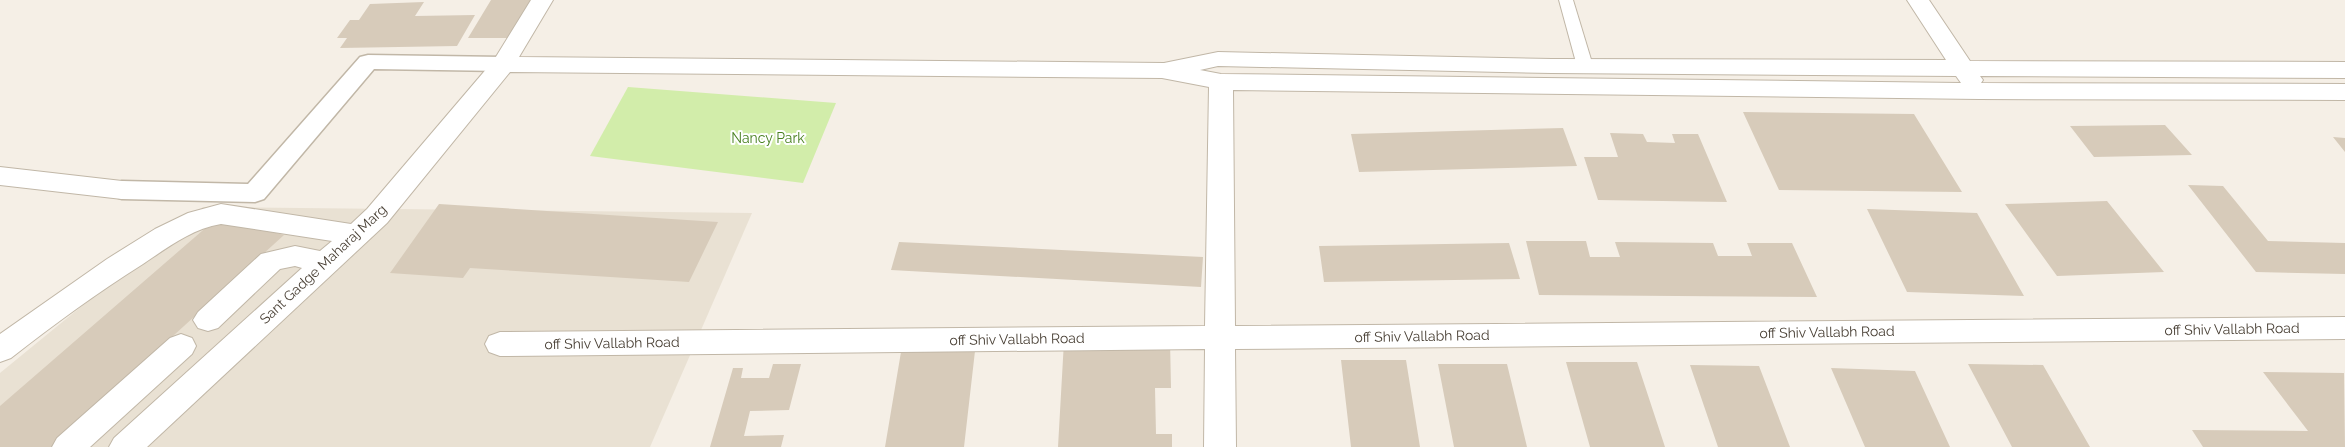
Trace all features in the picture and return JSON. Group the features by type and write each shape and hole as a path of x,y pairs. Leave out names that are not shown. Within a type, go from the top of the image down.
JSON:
{"street":[{"name":"Sant Gadge Maharaj Marg","path":"125,447 377,216 503,64 542,0"},
{"path":"1918,0 1979,91"},
{"path":"1162,70 1218,59 1585,66 2345,70"},
{"path":"0,176 122,190 255,193 368,62 1162,70 1221,82 1979,91 2345,92"},
{"path":"1220,447 1221,82"},
{"path":"0,350 82,288 154,243 199,218 221,214 356,235"},
{"path":"208,320 271,261 295,256 326,263"},
{"name":"off Shiv Vallabh Road","path":"500,344 2345,328"},
{"path":"68,447 181,346"},
{"path":"123,398 167,408"}],"lane":[{"path":"1566,0 1585,66"}],"shaded area":[{"path":"203,207 752,213 650,447 0,447 0,373"}],"green space":[{"name":"Nancy Park","path":"628,87 836,103 803,183 590,156"}],"building":[{"path":"491,0 535,0 513,38 468,38"},
{"path":"424,2 415,16 475,15 457,46 340,48 347,38 337,38 350,20 359,20 370,4"},
{"path":"1743,112 1914,114 1962,192 1779,190"},
{"path":"2165,125 2192,155 2094,157 2070,126"},
{"path":"1563,128 1577,166 1359,172 1351,134"},
{"path":"1610,133 1643,134 1647,142 1675,143 1672,134 1698,134 1727,202 1598,200 1584,157 1618,157"},
{"path":"2333,137 2345,138 2345,152"},
{"path":"2188,185 2223,186 2268,241 2345,243 2345,274 2256,272"},
{"path":"2107,201 2164,272 2057,276 2005,204"},
{"path":"439,204 718,222 689,282 470,268 463,278 390,273"},
{"path":"1867,209 1977,213 2024,296 1907,292"},
{"path":"217,218 284,235 51,447 0,447 0,406"},
{"path":"1526,241 1586,241 1590,257 1620,257 1615,242 1713,243 1718,256 1752,256 1747,243 1792,243 1817,297 1539,295"},
{"path":"899,242 1203,257 1201,287 891,270"},
{"path":"1509,243 1520,279 1324,282 1319,246"},
{"path":"1170,340 1171,388 1155,388 1156,434 1172,434 1172,447 1058,447 1064,341"},
{"path":"975,351 964,447 885,447 901,352"},
{"path":"1341,360 1406,360 1420,447 1351,447"},
{"path":"1566,362 1637,362 1665,447 1590,447"},
{"path":"773,364 801,364 789,410 750,411 744,436 784,435 781,447 710,447 733,368 743,368 741,378 769,378"},
{"path":"1438,364 1507,364 1527,447 1454,447"},
{"path":"1968,364 2043,365 2090,447 2012,447"},
{"path":"1690,365 1759,366 1790,447 1718,447"},
{"path":"1831,368 1915,371 1950,447 1865,447"},
{"path":"2263,372 2344,373 2345,447 2203,447 2192,430 2308,431"}]}
